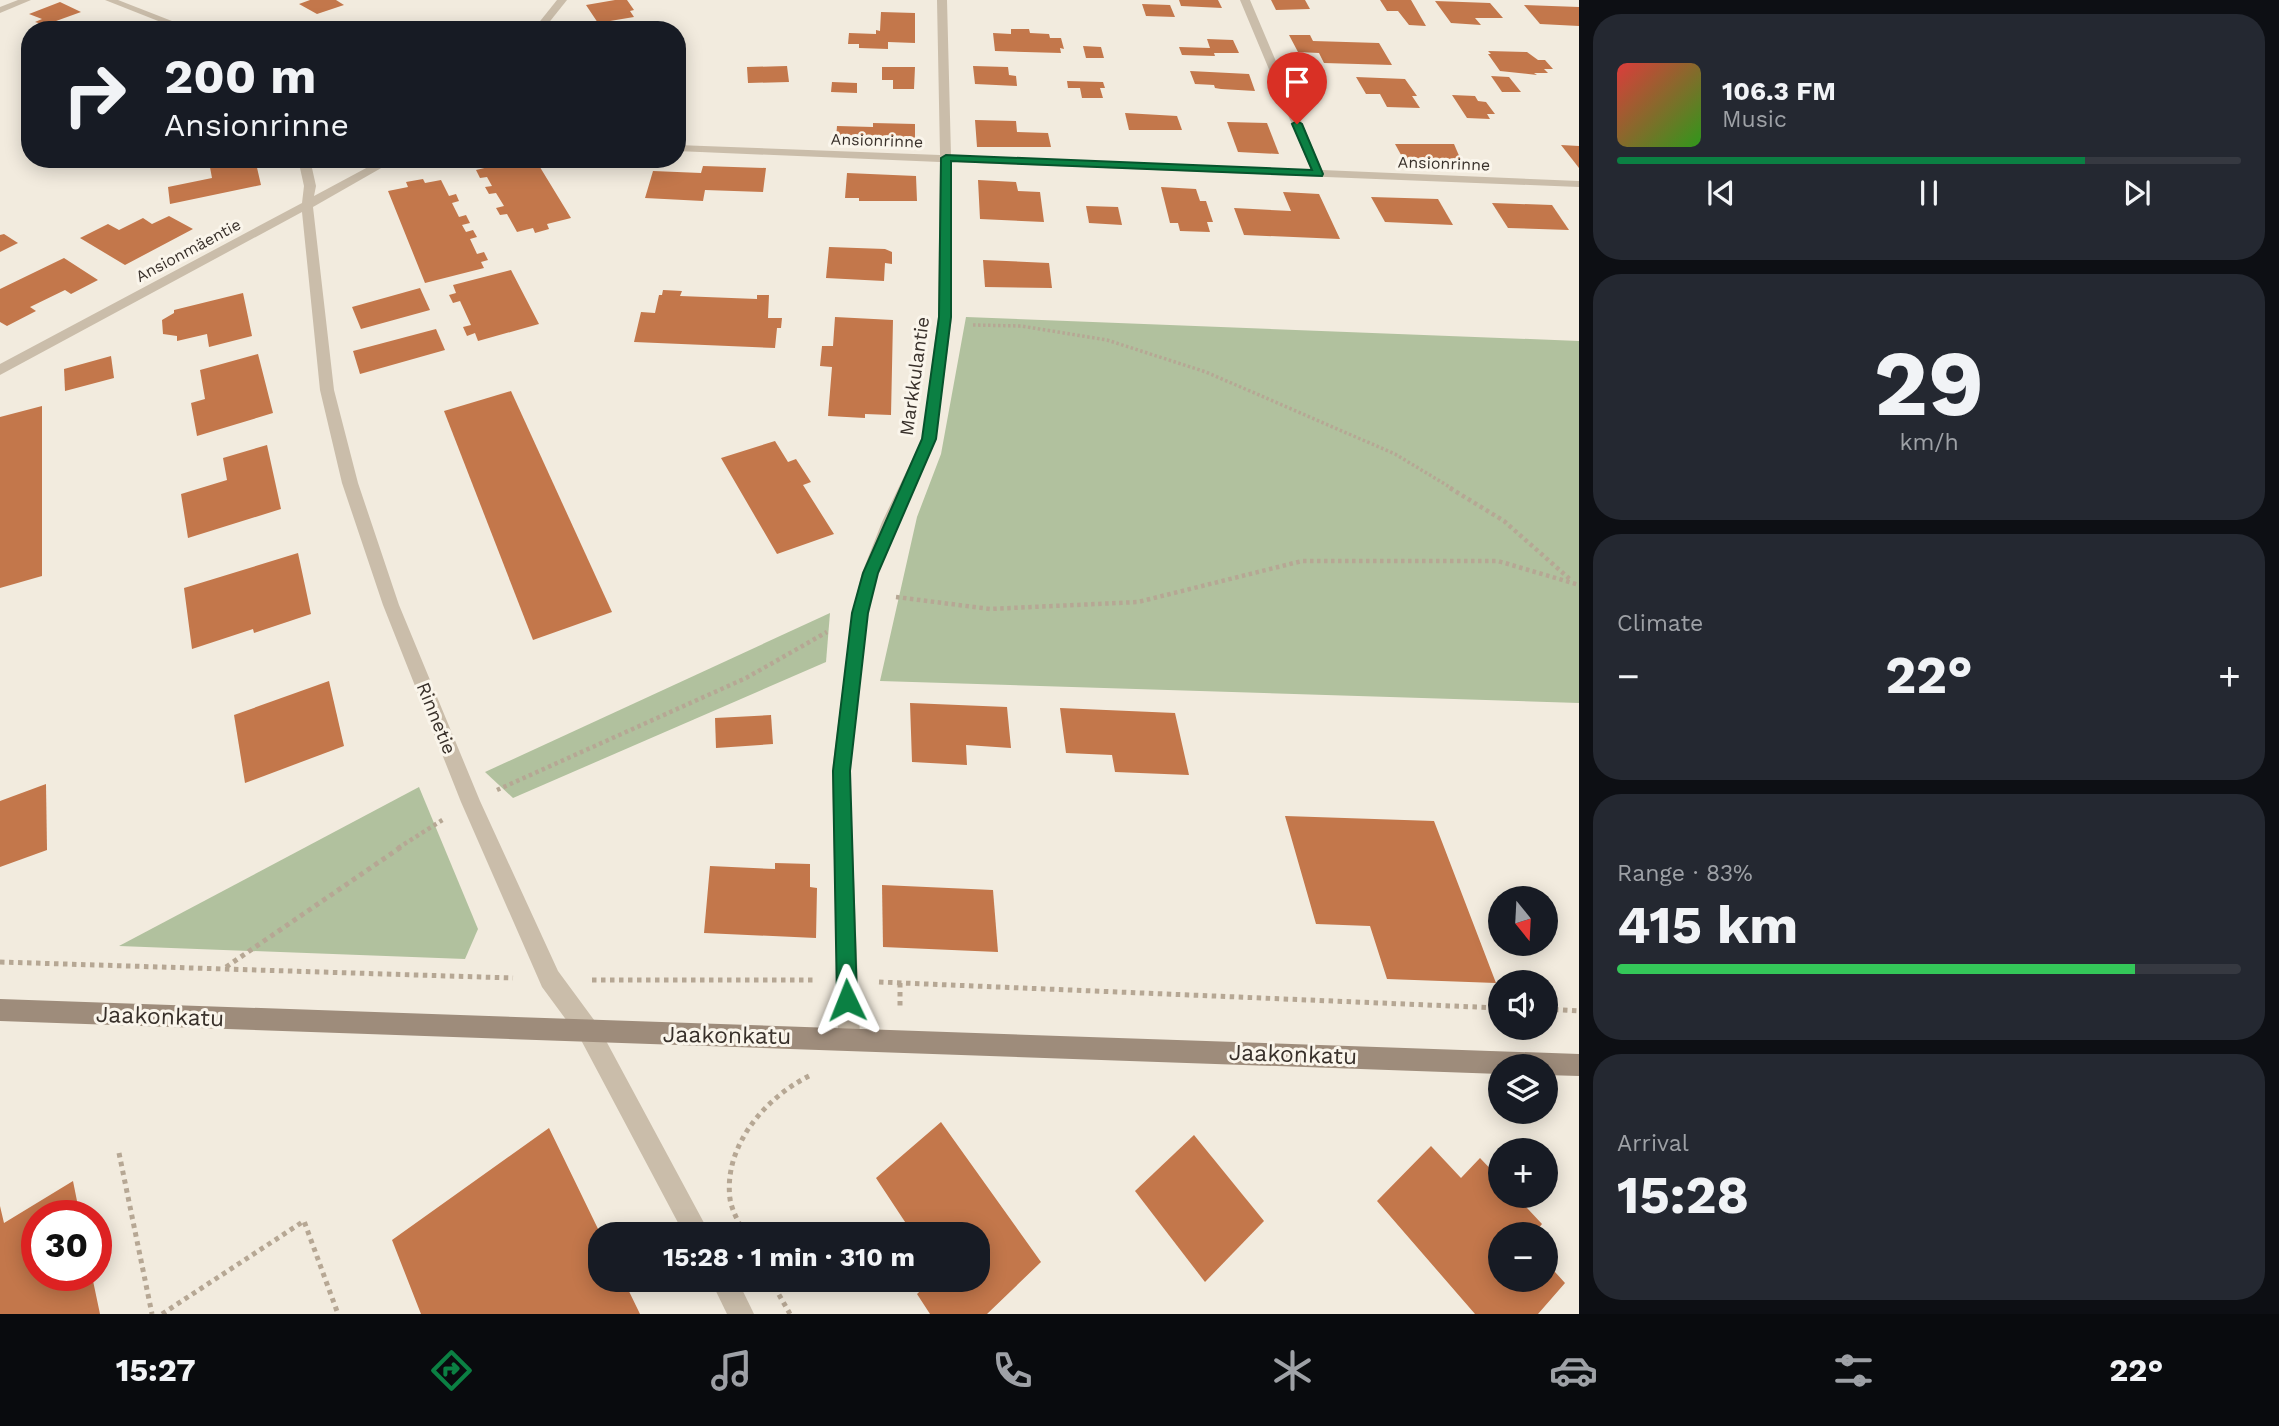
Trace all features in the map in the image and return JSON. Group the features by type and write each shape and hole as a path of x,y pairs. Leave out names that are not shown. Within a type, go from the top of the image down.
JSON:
{"street":[{"path":"0,10 26,0"},
{"path":"110,0 166,21"},
{"path":"545,21 562,0"},
{"name":"Markkulantie","path":"849,1038 841,771 860,613 870,573 885,535 929,439 944,325 946,158 942,0"},
{"path":"1245,0 1318,174"},
{"name":"Ansionrinne","path":"686,148 1579,184"},
{"name":"Rinnetie","path":"306,168 310,186 307,207 327,390 350,483 391,605 471,802 550,979 589,1032 692,1222"},
{"name":"Ansionmäentie","path":"0,370 376,168"},
{"name":"Jaakonkatu","path":"0,1010 1579,1065"},
{"path":"730,1292 741,1314"}],"path":[{"path":"944,325 1021,326 1107,340 1206,372 1395,454 1504,521 1577,584"},
{"path":"226,967 363,871 471,802 746,678 892,596 990,609 1138,602 1303,561 1497,561 1577,584"},
{"path":"0,962 550,979 846,980 1488,1008"},
{"path":"900,983 900,1040"},
{"path":"1558,1010 1579,1011"},
{"path":"739,1222 730,1194 733,1164 752,1121 793,1081 826,1069"},
{"path":"119,1153 152,1314"},
{"path":"162,1314 304,1221 338,1314"},
{"path":"777,1292 790,1314"}],"green space":[{"path":"966,317 1579,341 1579,703 880,681 917,517 941,454"},
{"path":"830,613 826,662 513,798 485,772"},
{"path":"419,787 478,929 465,959 119,946"}],"building":[{"path":"310,0 336,0 344,5 317,14 299,4"},
{"path":"627,0 634,10 630,11 634,17 597,21 586,5"},
{"path":"1179,0 1218,0 1222,8 1181,6"},
{"path":"1271,0 1305,0 1310,9 1276,10"},
{"path":"1380,0 1411,0 1426,26 1409,25 1398,11 1387,11"},
{"path":"1435,1 1490,3 1503,18 1475,18 1481,25 1451,23"},
{"path":"60,2 81,12 56,21 37,21 42,19 29,14"},
{"path":"1142,4 1170,5 1175,17 1146,16"},
{"path":"1524,5 1579,7 1579,26 1540,24"},
{"path":"881,12 915,13 915,43 888,42 888,49 859,48 859,44 848,44 849,33 876,34 876,30 880,31"},
{"path":"1011,29 1029,29 1030,33 1061,38 1064,49 1060,48 1061,53 995,51 993,33 1011,34"},
{"path":"1289,35 1310,35 1313,41 1379,43 1392,65 1324,63 1319,53 1298,52"},
{"path":"1207,39 1233,40 1239,53 1214,53 1215,56 1182,55 1179,47 1210,48"},
{"path":"1083,46 1101,47 1104,58 1086,58"},
{"path":"1488,51 1527,52 1538,60 1545,60 1553,69 1544,69 1548,73 1534,73 1537,75 1500,71"},
{"path":"787,66 789,82 748,83 747,67"},
{"path":"973,66 1008,67 1009,75 1016,76 1017,86 975,84"},
{"path":"882,67 915,67 914,89 893,89 893,80 882,80"},
{"path":"1190,71 1249,74 1255,91 1195,84"},
{"path":"1491,76 1509,77 1521,92 1502,92"},
{"path":"1356,77 1405,79 1417,96 1412,96 1420,108 1387,107 1380,94 1366,94"},
{"path":"1067,81 1103,82 1105,88 1100,88 1103,98 1082,98 1080,88 1068,88"},
{"path":"832,82 857,83 857,93 831,92"},
{"path":"1452,95 1475,96 1478,101 1486,102 1495,114 1487,114 1490,119 1467,118"},
{"path":"1125,113 1177,116 1182,130 1129,130"},
{"path":"975,120 1016,121 1017,132 1048,133 1051,147 977,147"},
{"path":"1227,122 1267,123 1279,154 1238,152"},
{"path":"873,123 915,124 915,142 836,138 837,126 873,127"},
{"path":"1395,144 1454,144 1463,165 1405,162"},
{"path":"1561,145 1579,146 1579,168"},
{"path":"703,166 766,168 763,192 705,190 703,201 645,198 653,171 701,173"},
{"path":"210,168 257,168 261,185 170,204 168,187 212,178"},
{"path":"540,168 571,218 547,224 549,229 535,233 533,228 517,232 507,214 500,215 496,208 504,206 496,193 489,194 485,187 492,186 487,177 480,178 476,170"},
{"path":"847,173 916,176 917,201 859,201 859,198 845,198"},
{"path":"423,179 425,183 441,180 449,196 456,194 459,201 452,203 459,217 466,215 470,223 462,225 466,232 473,230 477,237 470,239 477,254 484,252 488,260 481,262 484,268 425,283 388,191 408,187 406,182"},
{"path":"978,180 1016,182 1018,191 1040,192 1044,222 980,219"},
{"path":"1161,187 1196,189 1200,201 1206,201 1213,222 1207,222 1210,232 1180,231 1178,223 1170,223"},
{"path":"1283,192 1319,194 1340,239 1244,235 1234,208 1291,211"},
{"path":"1371,197 1438,199 1453,225 1385,222"},
{"path":"1492,203 1552,205 1569,230 1508,228"},
{"path":"1086,206 1118,207 1122,225 1089,223"},
{"path":"169,216 193,229 125,265 80,238 108,224 119,230 143,218 152,224"},
{"path":"4,234 18,243 0,252 0,235"},
{"path":"829,247 885,249 892,252 892,264 885,263 884,281 826,278"},
{"path":"64,258 98,280 71,294 65,290 30,307 36,311 7,326 0,322 0,289"},
{"path":"983,260 1049,263 1052,288 985,287"},
{"path":"511,270 539,324 478,341 475,333 467,336 463,327 471,325 460,301 453,303 449,295 456,293 453,285"},
{"path":"420,288 430,310 361,329 352,307"},
{"path":"663,290 682,291 680,296 757,299 757,295 769,295 768,318 782,318 781,328 777,328 775,348 634,342 641,312 655,313 659,295 662,295"},
{"path":"243,293 252,336 209,347 207,334 177,341 177,336 163,334 162,320 174,313 174,310"},
{"path":"835,317 893,320 891,415 865,414 865,418 828,416 832,367 820,366 822,346 833,346"},
{"path":"436,329 445,350 360,374 353,351"},
{"path":"258,354 273,413 197,436 191,403 205,399 200,370"},
{"path":"111,356 114,378 65,391 64,369"},
{"path":"511,391 612,612 533,640 444,411"},
{"path":"42,406 42,576 0,588 0,417"},
{"path":"775,441 788,462 796,459 811,482 803,485 834,534 777,554 721,458"},
{"path":"267,445 281,509 188,538 181,494 227,480 223,458"},
{"path":"298,553 311,614 254,633 253,629 192,649 184,588"},
{"path":"329,681 344,746 245,783 234,715"},
{"path":"910,703 1007,707 1011,748 966,745 967,765 912,762"},
{"path":"1060,708 1175,713 1189,775 1115,772 1112,755 1066,753"},
{"path":"771,715 773,744 716,748 715,718"},
{"path":"46,784 47,850 0,867 0,801"},
{"path":"1285,816 1434,821 1491,970 1488,970 1488,983 1387,979 1370,926 1316,924"},
{"path":"775,863 810,864 810,887 817,888 816,938 704,933 710,866 775,869"},
{"path":"882,885 993,890 998,952 883,947"},
{"path":"941,1122 1041,1262 987,1314 930,1314 917,1294 919,1292 990,1292 990,1222 905,1222 876,1178"},
{"path":"549,1128 595,1222 588,1222 588,1292 629,1292 640,1314 421,1314 392,1240"},
{"path":"1194,1135 1264,1221 1205,1282 1135,1191"},
{"path":"1431,1146 1461,1178 1480,1158 1488,1166 1488,1208 1527,1208 1540,1222 1488,1222 1488,1292 1557,1292 1538,1314 1475,1314 1377,1201"},
{"path":"73,1181 77,1200 42,1200"},
{"path":"0,1206 4,1223 21,1213 21,1291 95,1291 100,1314 0,1314"},
{"path":"1558,1275 1565,1283 1558,1291"}],"route":[{"path":"847,1000 841,771 860,613 870,573 890,522 929,439 945,317 946,158 1318,174 1297,124"}]}
